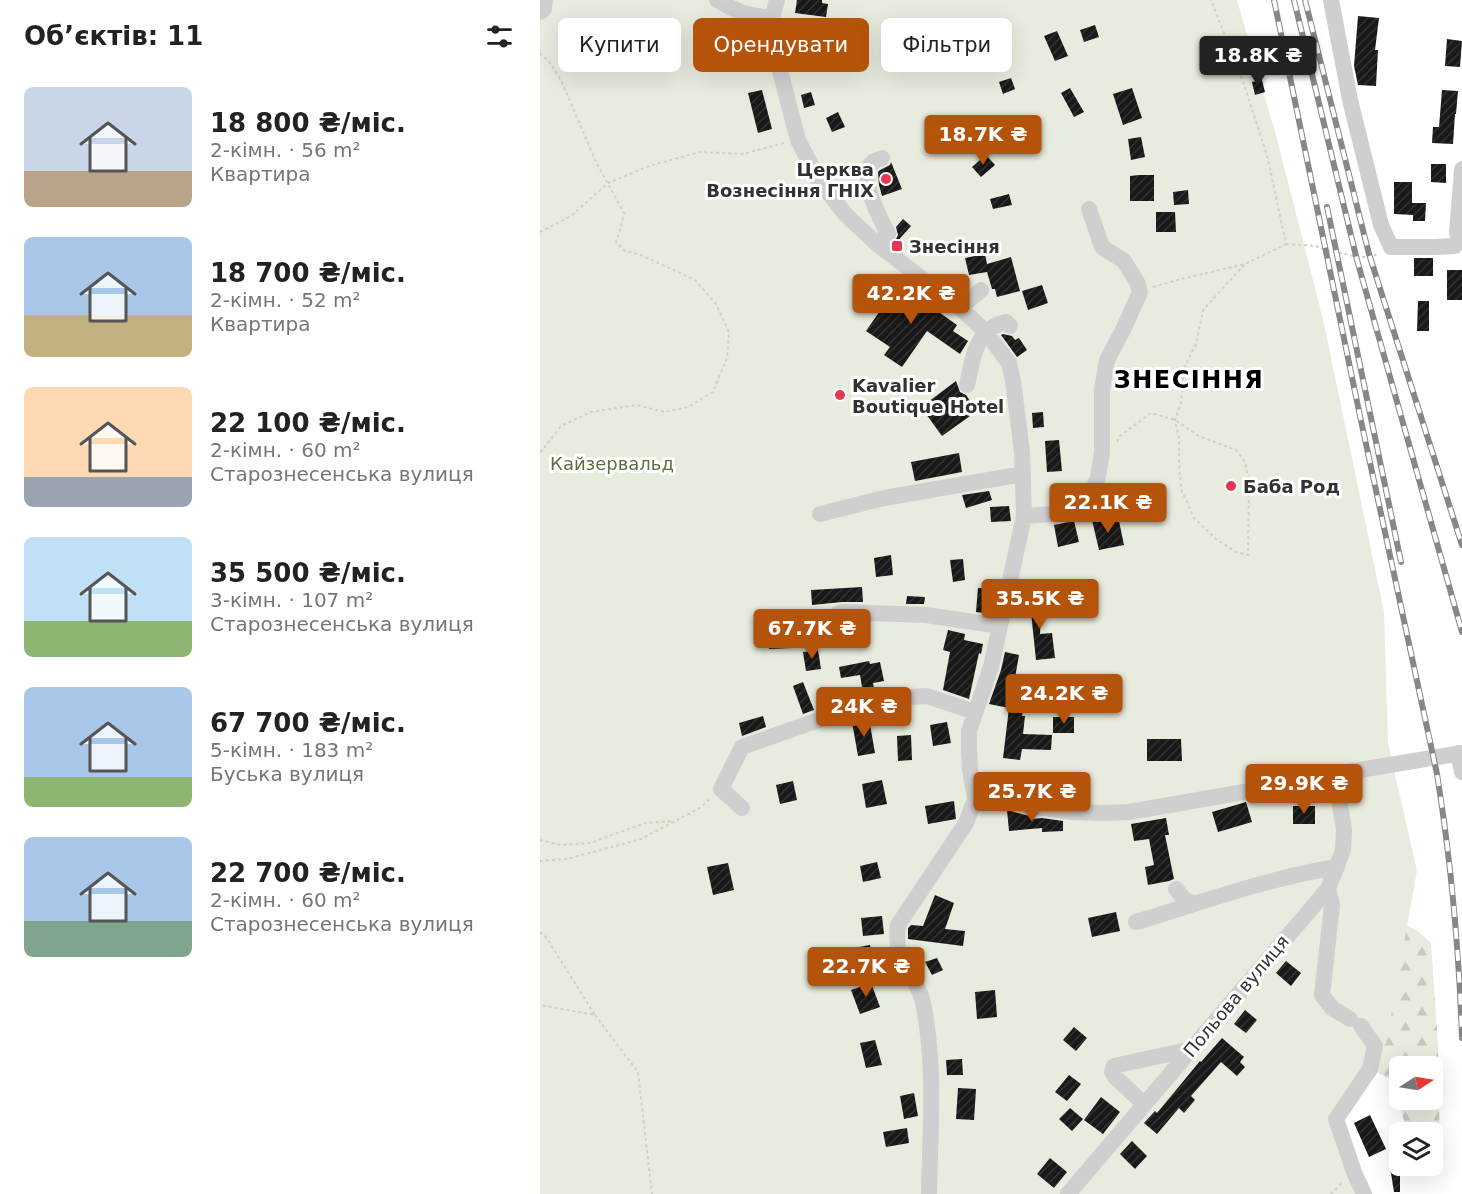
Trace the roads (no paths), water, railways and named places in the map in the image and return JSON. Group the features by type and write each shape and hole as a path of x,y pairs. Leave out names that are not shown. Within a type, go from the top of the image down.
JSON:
{"street":[{"path":"540,12 544,9 546,0"},
{"path":"717,0 734,10 753,16 772,18 777,0"},
{"path":"1331,0 1350,100 1380,225 1391,248 1455,246 1460,238 1462,170"},
{"path":"780,72 798,140 818,179 846,215 877,244 986,331 1009,363 1013,381 1023,474 1024,516 991,667 969,731 970,769 975,799 966,823 898,925 896,940 900,957 920,995 926,1019 931,1092 929,1194"},
{"path":"877,244 888,234 873,203 868,169 874,161 882,158"},
{"path":"1024,516 1066,513 1086,506 1098,477 1102,452 1102,389 1107,360 1140,292 1137,282 1124,261 1102,248 1089,209"},
{"path":"960,308 981,290"},
{"path":"967,385 974,354 986,331 1006,322 1010,326"},
{"path":"820,514 884,498 1023,474"},
{"path":"820,624 842,612 926,615 1000,626"},
{"path":"742,808 721,789 742,747 878,699 927,696 975,712"},
{"path":"975,799 1000,797 1030,806 1072,812 1129,812 1460,753 1462,772"},
{"path":"970,769 1000,797"},
{"name":"Польова вулиця","path":"1068,1194 1328,889 1343,850 1344,830 1335,774"},
{"path":"1136,922 1282,878 1337,867"},
{"path":"1176,889 1184,899 1193,904"},
{"path":"1328,889 1332,905 1322,995 1332,1008 1355,1023 1375,1046 1370,1069 1336,1119 1364,1194"},
{"path":"1144,1104 1115,1077 1112,1072 1114,1066 1192,1049"}],"railway":[{"path":"1274,0 1437,774 1454,905 1462,1038"},
{"path":"1294,0 1357,260 1462,632"},
{"path":"1305,0 1369,254 1462,545"},
{"path":"1327,207 1401,562"}],"place":[{"name":"Церква Вознесіння ГНІХ","path":"886,179"},
{"name":"Знесіння","path":"897,246"},
{"name":"Kavalier Boutique Hotel","path":"840,395"},
{"name":"Баба Род","path":"1231,486"}],"district":[{"name":"ЗНЕСІННЯ","path":"1189,380"}],"park label":[{"name":"Кайзервальд","path":"612,463"}]}
